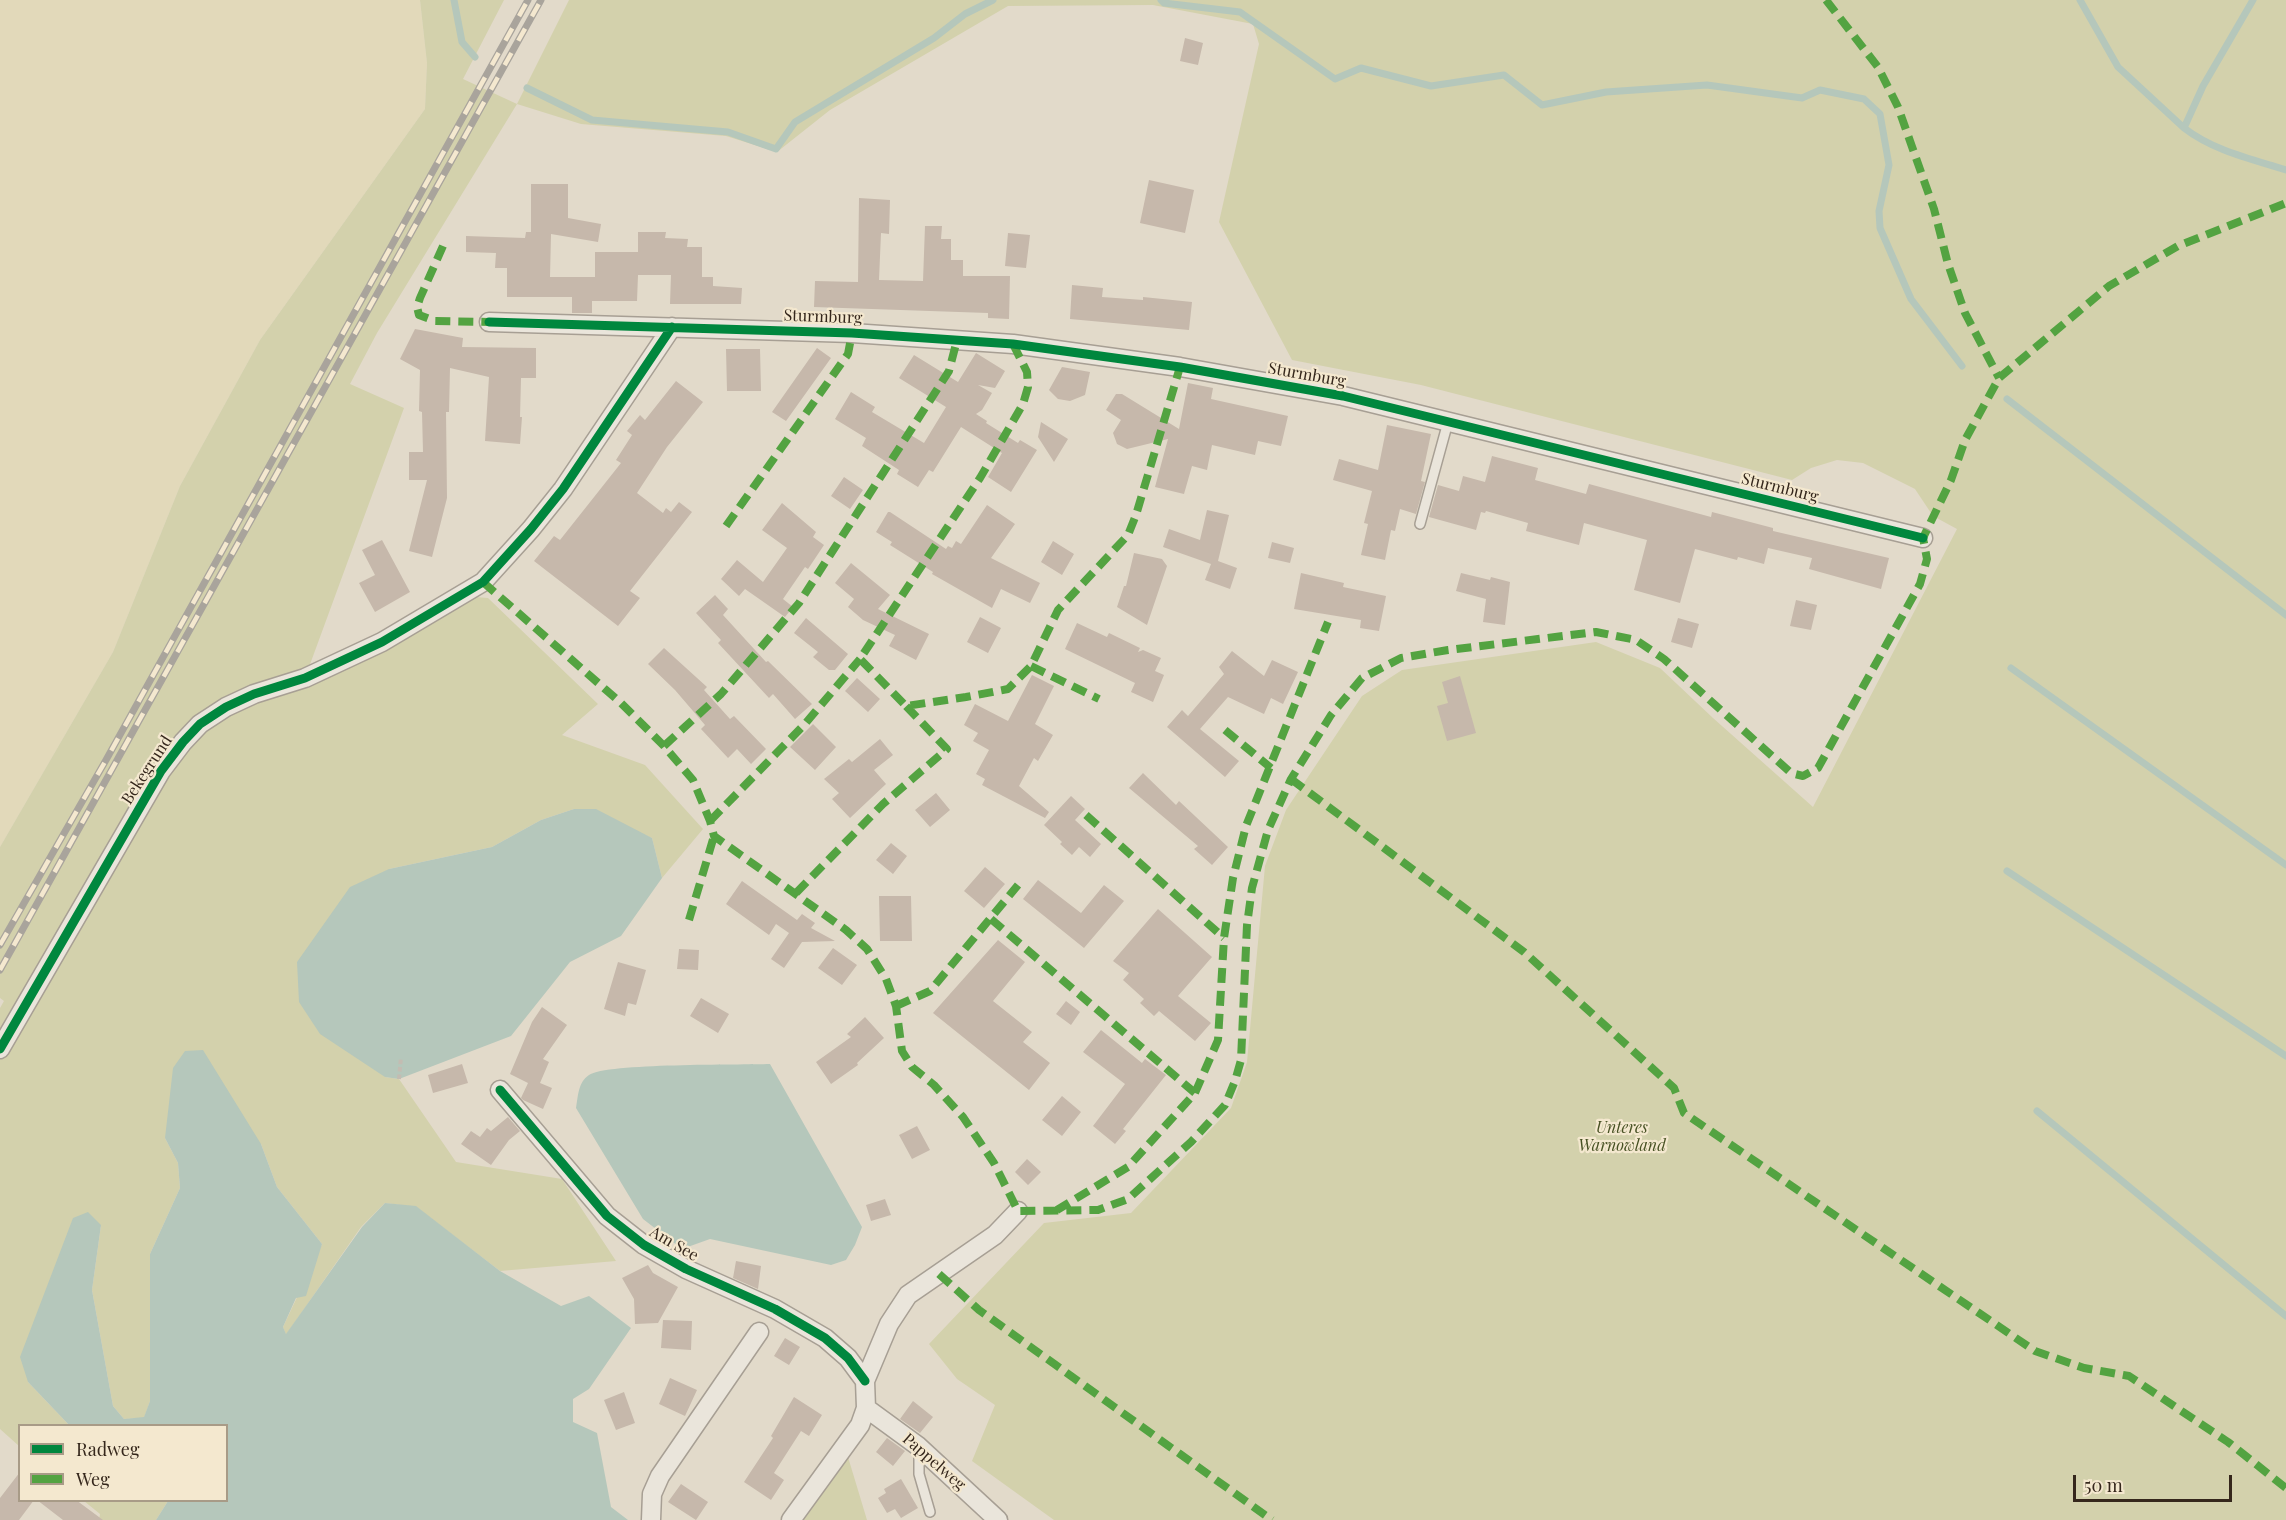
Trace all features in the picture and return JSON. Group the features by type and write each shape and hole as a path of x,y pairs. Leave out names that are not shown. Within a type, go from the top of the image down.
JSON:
{"street":[{"name":"Sturmburg","path":"489,322 852,333 1013,344 1180,367 1343,396 1923,538"},
{"name":"Bekegrund","path":"0,1049 161,771 183,742 200,724 226,707 254,694 305,678 382,642 483,582 531,529 563,489 672,327"},
{"name":"Am See","path":"500,1090 607,1216 644,1245 686,1269 775,1309 825,1338 848,1358 865,1381"},
{"path":"791,1520 860,1425 866,1408 865,1381 889,1324 908,1295 995,1234 1018,1211"},
{"path":"651,1520 652,1494 660,1476 759,1332"},
{"name":"Pappelweg","path":"866,1408 918,1446 998,1520"}],"lane":[{"path":"1420,524 1448,422"},
{"path":"918,1446 919,1474 930,1512"}],"path":[{"path":"399,1079 401,1057"}],"shaded area":[{"path":"0,0 420,0 427,63 425,109 260,340 180,486 113,652 0,847"},
{"path":"574,809 596,809 652,838 662,878 621,936 570,962 511,1036 399,1079 385,1077 320,1034 299,1002 297,962 350,887 389,869 492,847 541,820"},
{"path":"203,1050 261,1144 277,1187 322,1244 306,1296 296,1298 283,1327 286,1334 362,1227 385,1203 416,1206 500,1271 561,1306 589,1296 631,1328 589,1389 573,1399 573,1422 597,1433 611,1507 628,1520 156,1520 167,1502 228,1502 228,1424 68,1424 28,1382 20,1357 73,1218 88,1212 101,1225 92,1290 113,1406 124,1419 144,1417 150,1401 150,1254 180,1188 178,1163 165,1138 173,1068 185,1051"},
{"path":"770,1064 862,1227 846,1260 831,1265 710,1239 682,1249 643,1219 576,1108 579,1090 585,1078 600,1071 620,1068"}],"green space":[{"path":"420,0 504,0 463,79 517,104 377,333 350,384 404,408 305,678 307,686 386,651 475,597 488,598 598,704 562,735 645,765 703,829 662,878 652,838 574,809 541,820 492,847 389,869 385,1077 399,1079 456,1162 562,1179 616,1261 500,1271 416,1207 385,1203 361,1227 286,1335 283,1327 322,1244 277,1187 261,1144 165,1138 178,1163 180,1188 150,1254 150,1401 144,1418 124,1419 113,1406 92,1290 101,1225 28,1382 68,1424 18,1424 18,1445 0,1429 0,1008 4,1001 0,998 0,847 113,652 180,486 260,340 425,109 427,63"},
{"name":"Unteres Warnowland","path":"569,0 2286,0 2286,1520 1054,1520 972,1461 995,1405 957,1379 929,1344 1044,1223 1131,1213 1231,1108 1247,1062 1265,866 1286,810 1362,696 1402,670 1596,642 1660,668 1813,807 1957,529 1933,516 1915,489 1863,463 1837,460 1811,468 1792,480 1421,385 1292,360 1219,222 1259,44 1253,24 1153,5 1008,6 830,110 777,152 726,136 581,124 517,104"},
{"path":"848,1457 867,1520 802,1520"},
{"path":"85,1502 167,1502 156,1520 99,1520 100,1514"}],"building":[{"path":"1185,38 1203,43 1198,65 1180,61"},
{"path":"1149,180 1194,190 1185,233 1140,223"},
{"path":"531,184 568,184 568,218 601,224 598,242 551,234 550,277 595,277 595,252 638,252 638,232 666,232 665,238 688,239 687,247 702,247 702,277 713,277 713,286 742,288 741,304 670,304 671,275 638,275 637,301 592,301 592,313 572,313 572,297 507,297 507,268 495,268 496,253 466,252 466,236 525,238 526,232 531,232"},
{"path":"859,198 890,200 889,234 881,233 879,280 923,281 925,226 942,226 941,239 951,239 951,260 963,260 963,276 1010,276 1009,319 988,318 988,313 814,307 815,281 858,282"},
{"path":"1008,233 1030,235 1026,268 1005,266"},
{"path":"1072,285 1103,288 1102,297 1143,300 1143,297 1192,302 1189,330 1070,319"},
{"path":"415,329 463,338 462,347 536,348 536,378 521,378 520,444 485,441 489,377 450,368 449,412 446,412 447,498 432,557 409,551 427,480 409,480 409,452 423,452 422,412 419,411 420,370 400,359"},
{"path":"817,348 831,358 786,421 772,412"},
{"path":"726,349 760,349 761,391 727,391"},
{"path":"976,353 1005,371 995,388 978,385 992,393 982,410 976,414 1018,443 1020,440 1037,450 1011,492 988,477 1002,453 961,427 933,472 929,470 918,487 897,474 899,470 862,446 866,438 835,419 851,392 875,407 872,412 924,443 946,407 899,378 914,355 958,382"},
{"path":"1062,367 1090,372 1085,395 1070,401 1058,399 1049,390"},
{"path":"676,381 703,402 667,447 637,493 663,513 666,508 671,512 679,502 692,512 630,591 640,598 618,626 534,561 554,536 560,540 621,463 616,460 632,435 627,431 640,415 645,420"},
{"path":"1188,383 1213,388 1211,399 1288,416 1281,446 1258,441 1255,455 1212,445 1207,470 1192,466 1184,494 1155,487 1168,439 1127,449 1117,444 1113,433 1121,420 1106,410 1116,394 1122,394 1179,429"},
{"path":"1041,422 1068,439 1054,462 1038,437"},
{"path":"1387,425 1431,434 1421,481 1425,482 1416,514 1400,509 1395,531 1391,530 1385,560 1361,555 1368,524 1364,523 1372,491 1333,480 1339,459 1378,470"},
{"path":"1492,456 1538,468 1535,480 1586,494 1589,484 1711,517 1712,512 1773,528 1773,531 1889,558 1881,589 1809,569 1812,558 1768,548 1764,564 1738,557 1737,560 1695,549 1680,603 1634,590 1647,540 1584,523 1579,545 1526,531 1528,523 1486,511 1481,512 1476,530 1429,517 1438,485 1459,491 1463,476 1485,482"},
{"path":"844,477 863,490 850,509 831,496"},
{"path":"782,503 816,532 813,537 824,545 808,569 805,567 783,599 793,607 785,617 745,589 739,596 721,579 737,560 763,582 787,548 762,530"},
{"path":"987,505 1015,524 991,558 1040,583 1030,603 1001,589 992,608 932,574 933,572 890,545 892,542 876,532 890,512 946,549 948,546 952,548 956,541 961,544"},
{"path":"1207,510 1229,515 1218,561 1237,568 1230,589 1205,580 1211,564 1163,547 1169,529 1200,540"},
{"path":"382,540 410,592 375,612 359,583 375,575 362,550"},
{"path":"1053,541 1074,554 1062,575 1041,562"},
{"path":"1272,542 1294,548 1290,563 1268,558"},
{"path":"1134,553 1162,559 1167,566 1147,625 1117,607 1124,586 1126,586"},
{"path":"851,563 890,595 878,609 929,634 916,660 889,646 895,635 863,620 848,607 854,599 835,583"},
{"path":"1301,573 1344,583 1343,587 1386,596 1379,631 1360,628 1361,620 1294,609"},
{"path":"1461,573 1510,582 1505,625 1483,622 1486,599 1456,591"},
{"path":"715,595 728,609 723,615 766,662 768,661 812,704 795,719 773,694 769,698 718,643 721,640 696,613"},
{"path":"1796,600 1817,605 1811,630 1790,626"},
{"path":"980,617 1001,628 988,653 967,642"},
{"path":"806,618 848,654 835,670 829,670 813,657 818,652 794,633"},
{"path":"1678,618 1699,624 1692,648 1671,642"},
{"path":"1077,623 1107,637 1109,633 1140,648 1138,652 1143,650 1161,658 1155,671 1164,675 1153,702 1131,692 1135,683 1065,649"},
{"path":"664,648 707,687 704,690 730,719 734,716 766,749 751,764 737,749 728,758 701,729 705,725 675,690 648,664"},
{"path":"1232,651 1264,676 1272,660 1298,672 1283,704 1271,698 1264,714 1228,697 1200,729 1239,761 1225,777 1167,727 1182,710 1188,716 1224,674 1219,667"},
{"path":"1032,675 1054,686 1035,724 1053,735 1038,761 1034,758 1019,786 1049,812 1045,818 982,785 985,779 976,774 989,750 973,741 978,733 964,725 975,704 1008,721"},
{"path":"1460,676 1476,733 1447,741 1437,706 1448,703 1442,682"},
{"path":"857,678 880,699 868,712 845,691"},
{"path":"813,724 836,747 815,770 790,747"},
{"path":"880,739 893,755 874,770 886,784 850,818 832,799 839,793 824,779 849,759 852,762"},
{"path":"1143,773 1176,805 1179,801 1228,847 1212,865 1194,849 1198,846 1129,788"},
{"path":"936,793 950,810 930,827 915,810"},
{"path":"1071,796 1085,809 1075,820 1101,844 1090,857 1079,847 1072,855 1044,825"},
{"path":"891,843 907,856 893,874 876,860"},
{"path":"985,867 1005,884 984,908 964,891"},
{"path":"1038,880 1081,913 1104,885 1124,901 1084,948 1023,899"},
{"path":"742,881 797,920 802,914 815,923 811,928 835,941 802,942 784,968 771,959 789,933 776,924 769,935 726,904"},
{"path":"879,896 911,896 912,941 880,941"},
{"path":"1158,909 1212,957 1178,996 1211,1023 1195,1041 1159,1011 1154,1016 1140,1003 1144,999 1123,980 1129,973 1113,961"},
{"path":"998,940 1025,962 993,1001 1032,1032 1023,1042 1050,1063 1029,1090 933,1013"},
{"path":"833,948 857,965 842,985 818,968"},
{"path":"679,949 699,950 698,970 677,969"},
{"path":"618,962 646,970 636,1005 628,1003 625,1016 604,1009"},
{"path":"701,998 729,1014 718,1033 690,1016"},
{"path":"1066,1001 1080,1012 1071,1025 1056,1014"},
{"path":"542,1007 567,1025 543,1059 549,1062 540,1083 552,1088 543,1109 521,1098 528,1083 510,1074 532,1022"},
{"path":"865,1017 884,1038 857,1063 858,1065 831,1084 816,1062 851,1037 847,1034"},
{"path":"1101,1030 1142,1063 1145,1059 1166,1075 1123,1129 1126,1131 1115,1144 1093,1126 1125,1084 1083,1052"},
{"path":"462,1064 468,1083 433,1093 428,1075"},
{"path":"1062,1096 1081,1112 1062,1136 1042,1120"},
{"path":"508,1117 520,1131 509,1140 491,1165 461,1144 471,1131 480,1137 487,1128 491,1131"},
{"path":"917,1126 930,1150 912,1159 899,1135"},
{"path":"1027,1159 1041,1172 1028,1185 1015,1172"},
{"path":"885,1199 891,1215 871,1221 866,1205"},
{"path":"736,1261 761,1266 758,1289 733,1278"},
{"path":"648,1265 653,1273 678,1287 658,1323 635,1324 634,1299 622,1278"},
{"path":"663,1320 692,1321 691,1350 661,1348"},
{"path":"785,1338 800,1347 789,1365 774,1356"},
{"path":"670,1378 697,1390 685,1416 659,1404"},
{"path":"624,1392 635,1423 616,1430 604,1400"},
{"path":"794,1397 822,1415 809,1436 801,1431 774,1473 784,1480 771,1500 744,1482 773,1438 771,1436"},
{"path":"913,1401 933,1417 920,1433 900,1419"},
{"path":"887,1438 905,1451 893,1466 876,1452"},
{"path":"18,1475 18,1502 32,1502 19,1520 0,1520 0,1498"},
{"path":"901,1479 918,1508 901,1518 895,1509 887,1513 878,1498 886,1493 884,1489"},
{"path":"681,1484 708,1502 696,1520 668,1502"},
{"path":"40,1502 79,1502 103,1520 63,1520"}],"waterway":[{"path":"454,0 462,42 475,57"},
{"path":"527,88 592,120 728,132 776,149 795,122 934,38 965,14 993,0"},
{"path":"1161,0 1164,3 1240,12 1335,79 1361,68 1431,86 1504,75 1542,105 1606,92 1707,85 1802,98 1820,90 1864,99 1880,114 1889,165 1879,211 1880,228 1911,299 1962,366"},
{"path":"2080,0 2118,67 2184,128 2220,148 2286,170"},
{"path":"2184,128 2203,86 2253,0"},
{"path":"2007,399 2286,615"},
{"path":"2011,668 2286,865"},
{"path":"2007,871 2286,1056"},
{"path":"2037,1111 2286,1316"}],"railway":[{"path":"0,945 106,760 528,0"},
{"path":"0,970 541,0"}],"marked path":[{"path":"1826,0 1878,67 1898,107 1934,209 1948,264 1965,313 1999,378"},
{"path":"483,582 621,703 664,746 693,780 714,836 846,930 867,949 886,979 896,1006 902,1051 912,1067 934,1085 963,1117 994,1163 1018,1211 1098,1210 1128,1199 1191,1142 1225,1105 1241,1060 1247,925 1252,888 1268,830 1291,779 1331,715 1362,678 1401,658 1448,650 1596,632 1636,640 1664,659 1791,773 1803,776 1818,768 1920,584 1927,559 1923,538 1951,480 1965,440 1999,378 2109,286 2178,246 2286,203"},
{"path":"443,246 420,298 417,307 419,315 435,321 489,322"},
{"path":"726,526 848,354 852,333"},
{"path":"664,746 721,694 799,603 949,371 957,340"},
{"path":"1013,344 1027,372 1028,387 1023,404 980,478 860,659 906,706 1008,689 1031,666 1058,610 1128,535 1180,367"},
{"path":"1195,1093 1218,1040 1224,938 1233,878 1246,826 1328,622"},
{"path":"710,821 804,725 860,659"},
{"path":"1031,666 1099,699"},
{"path":"796,893 883,804 947,749 906,706"},
{"path":"1225,730 1271,768"},
{"path":"1291,779 1524,952 1674,1088 1684,1113 2035,1351 2084,1368 2129,1376 2228,1442 2286,1488"},
{"path":"1086,815 1224,938"},
{"path":"689,920 714,836"},
{"path":"896,1006 930,991 1018,885"},
{"path":"991,919 1195,1093 1128,1167 1057,1210"},
{"path":"939,1274 979,1310 1272,1520"}],"cycle path":[{"path":"489,322 852,333 1013,344 1180,367 1343,396 1923,538"},
{"path":"0,1049 161,771 183,742 200,724 226,707 254,694 305,678 382,642 483,582 531,529 563,489 672,327"},
{"path":"500,1090 607,1216 644,1245 686,1269 775,1309 825,1338 848,1358 865,1381"}]}
